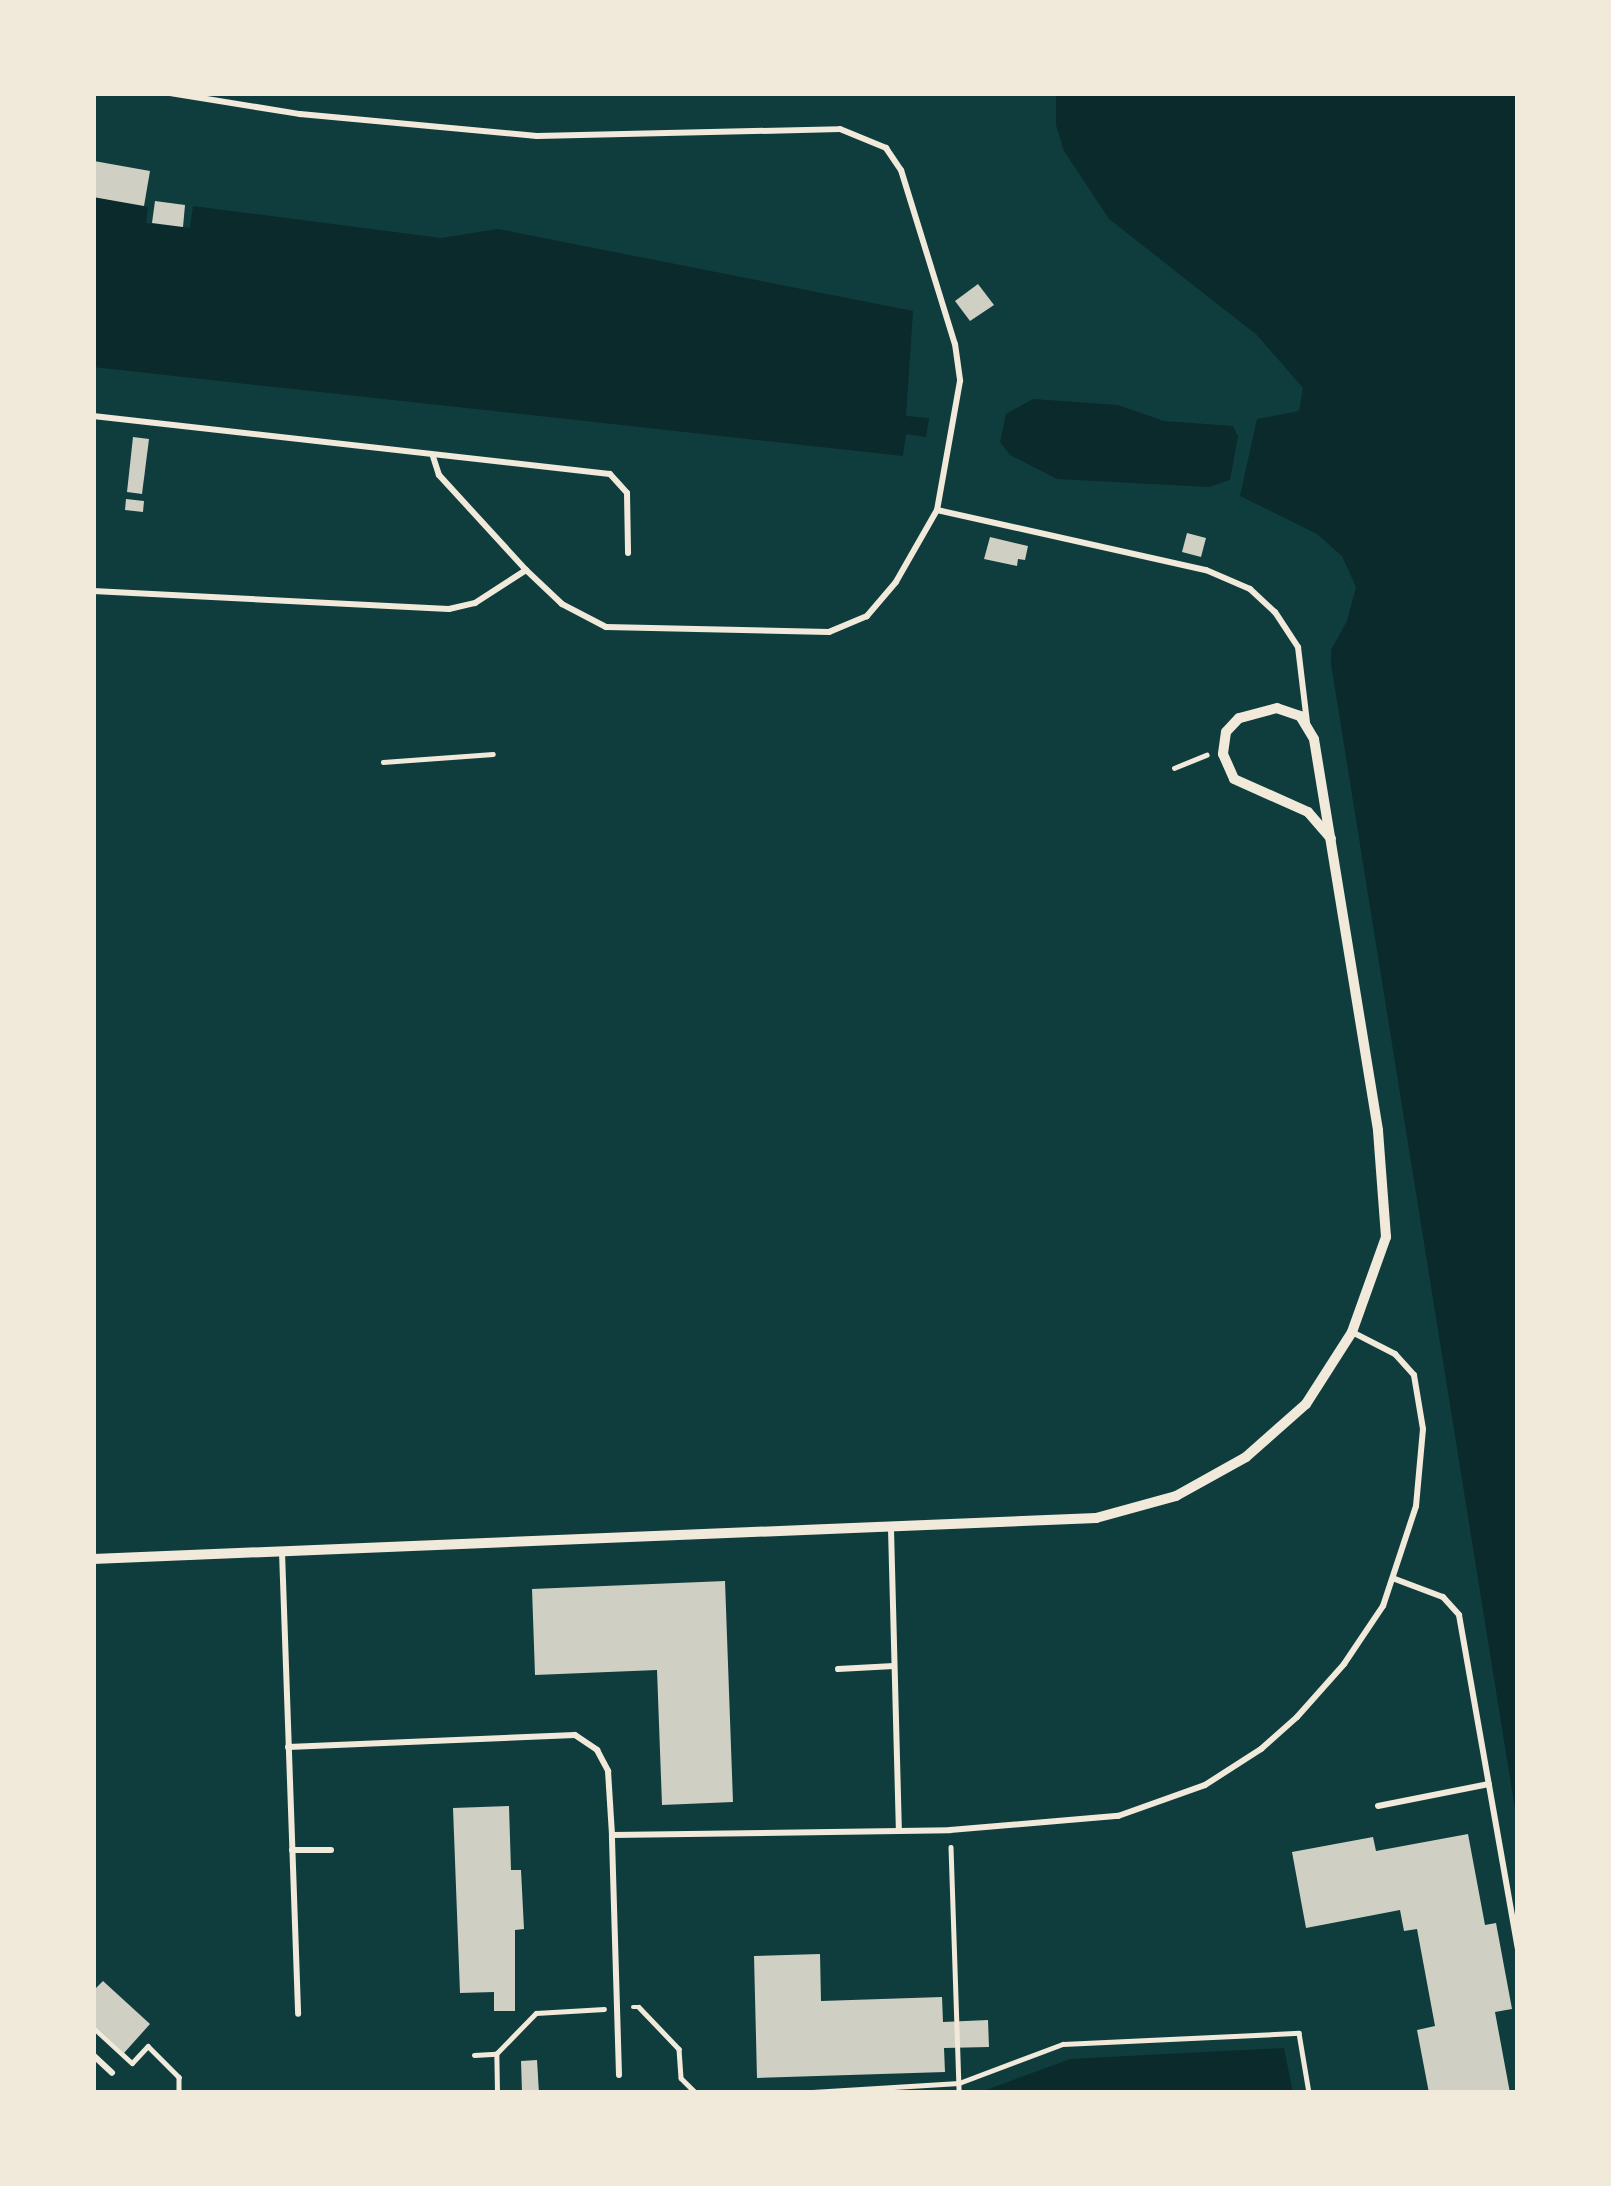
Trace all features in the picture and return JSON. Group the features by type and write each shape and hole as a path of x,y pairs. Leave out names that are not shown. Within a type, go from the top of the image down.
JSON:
{"street":[{"path":"93,1558 1096,1518 1176,1496 1246,1457 1306,1404 1352,1331 1385,1238 1378,1130 1330,838 1307,725 1300,716 1262,709 1239,718 1226,732 1223,754 1243,786 1308,812 1330,838"}],"lane":[{"path":"170,93 300,114 537,136 788,127 858,133 886,148 901,170 955,344 960,381 937,510 896,582 867,616 829,632 606,627 562,604 526,570 439,476 433,457"},
{"path":"93,416 610,474 627,493 628,553"},
{"path":"937,510 1207,570 1250,589 1275,612 1298,646 1307,725"},
{"path":"93,591 449,609 475,603 526,570"},
{"path":"612,1835 950,1830 1118,1816 1205,1784 1262,1749 1323,1690 1370,1629 1395,1579 1416,1506 1424,1429 1414,1375 1395,1354 1352,1331"},
{"path":"892,1529 899,1828"},
{"path":"282,1552 298,2014"},
{"path":"1395,1579 1443,1598 1459,1615 1518,1948"},
{"path":"838,1669 895,1666"},
{"path":"288,1747 574,1735 597,1750 608,1771 619,2074"},
{"path":"1378,1807 1490,1784"},
{"path":"292,1850 331,1850"},
{"path":"93,2055 112,2073"}],"path":[{"path":"383,762 493,754"},
{"path":"1174,768 1223,754"},
{"path":"950,1830 959,2093"},
{"path":"474,2055 496,2054 536,2013 639,2007 679,2049 681,2078 695,2093"},
{"path":"93,2027 131,2063 148,2046 179,2077 179,2093"},
{"path":"796,2093 958,2084 1063,2044 1299,2033 1309,2093"},
{"path":"496,2054 497,2093"}],"water":[{"path":"1056,93 1518,93 1518,1828 1331,664 1331,650 1347,621 1356,587 1342,556 1317,534 1240,496 1257,419 1299,411 1303,388 1257,335 1109,219 1064,151 1056,125"},
{"path":"93,197 148,207 146,223 190,228 193,206 441,238 498,229 913,311 906,416 929,418 926,437 906,434 903,456 93,367"},
{"path":"1033,399 1118,405 1164,421 1233,426 1238,436 1230,480 1209,487 1057,479 1010,455 1000,442 1006,414"},
{"path":"1284,2048 1293,2093 978,2093 1070,2059"}],"building":[{"path":"94,161 150,171 144,206 93,197"},
{"path":"155,201 185,205 183,227 152,223"},
{"path":"978,284 994,305 970,321 955,301"},
{"path":"133,437 149,439 142,494 127,492"},
{"path":"126,499 144,501 143,512 125,510"},
{"path":"1187,533 1206,538 1201,557 1182,552"},
{"path":"990,537 1028,546 1025,560 1018,559 1017,566 984,559"},
{"path":"725,1581 733,1802 662,1805 657,1670 535,1675 532,1589"},
{"path":"509,1806 511,1870 521,1870 524,1929 515,1930 515,2011 494,2011 494,1992 460,1993 453,1808"},
{"path":"1468,1834 1485,1925 1496,1923 1512,2009 1495,2012 1510,2093 1429,2093 1417,2030 1435,2026 1417,1929 1404,1931 1400,1910 1306,1928 1292,1852 1373,1837 1376,1851"},
{"path":"820,1954 821,2001 942,1997 943,2022 988,2020 989,2047 944,2048 945,2072 757,2078 754,1956"},
{"path":"103,1981 150,2024 124,2053 93,2024 93,1991"},
{"path":"537,2060 539,2093 522,2093 521,2061"}]}
